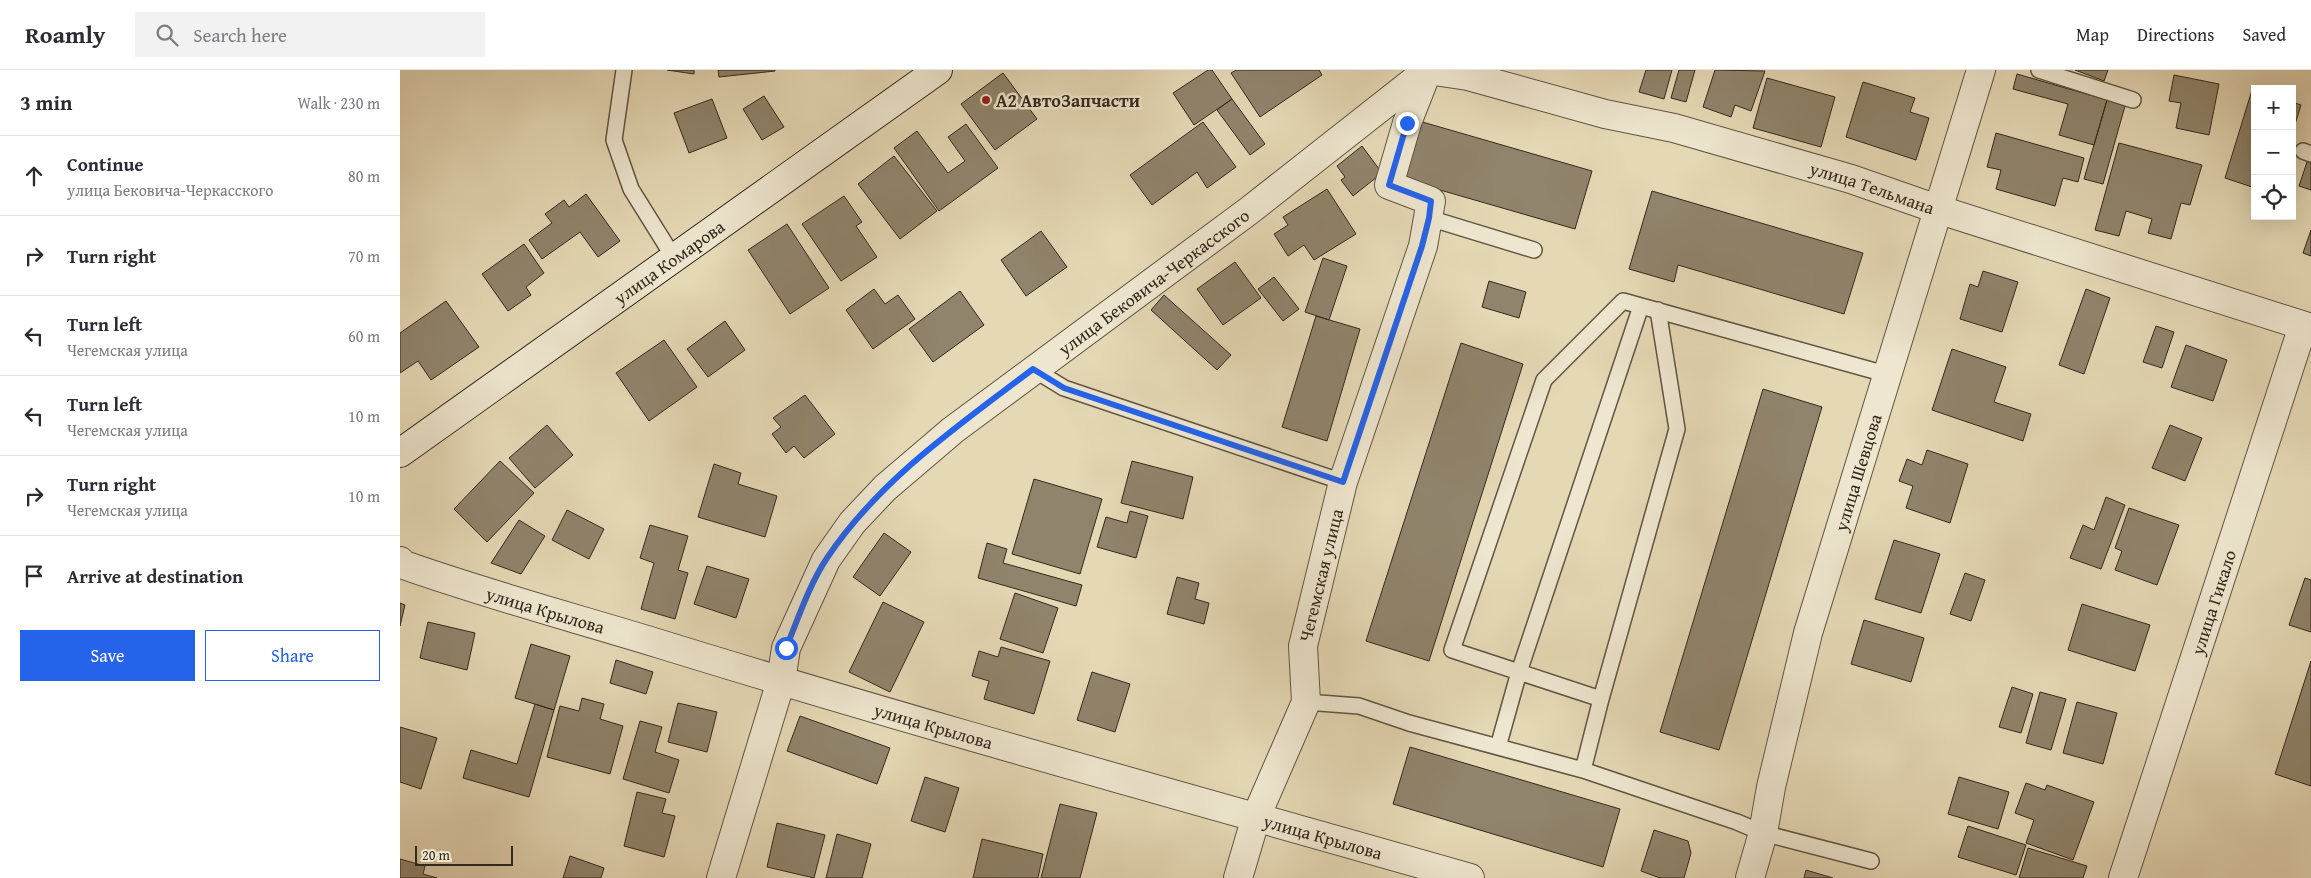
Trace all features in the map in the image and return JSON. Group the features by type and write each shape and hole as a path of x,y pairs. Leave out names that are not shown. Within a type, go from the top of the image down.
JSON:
{"street":[{"name":"улица Комарова","path":"400,453 938,70"},
{"name":"улица Тельмана","path":"1427,70 1468,76 1604,114 1674,128 1851,179 1940,210 2307,327"},
{"name":"Чегемская улица","path":"1238,878 1256,817 1306,702 1302,646 1343,482 1422,246 1429,218 1431,201 1389,185 1407,123 1427,70"},
{"name":"улица Бековича-Черкасского","path":"721,878 781,681 786,648 826,560 852,523 885,488 953,430 1250,210 1427,70"},
{"name":"улица Шевцова","path":"1750,878 1763,833 1771,787 1808,632 1940,210 1981,70"},
{"name":"улица Гикало","path":"2123,878 2307,327"},
{"name":"улица Крылова","path":"400,561 404,565 474,590 781,681 1470,878"}],"lane":[{"path":"624,70 614,140 631,189 674,258"},
{"path":"2039,70 2134,100"},
{"path":"1429,218 1534,250"},
{"path":"1601,699 1452,650 1544,380 1623,300 1888,375"},
{"path":"1498,747 1519,672 1641,306"},
{"path":"1584,770 1601,699 1677,429 1658,310"},
{"path":"1033,369 1064,388 1343,482"},
{"path":"1306,702 1359,706 1584,770 1737,822 1763,833 1871,861"}],"building":[{"path":"667,70 694,70 694,74"},
{"path":"718,70 775,70 775,71 719,77"},
{"path":"1208,70 1212,70 1232,99 1194,125 1173,93"},
{"path":"1236,70 1319,70 1322,75 1260,117 1231,73"},
{"path":"1646,70 1672,70 1664,99 1639,92"},
{"path":"1679,70 1695,70 1686,102 1671,98"},
{"path":"1715,70 1765,71 1751,111 1735,105 1731,117 1703,107"},
{"path":"2075,70 2108,70 2104,81"},
{"path":"1003,73 1037,119 995,150 961,104"},
{"path":"2017,74 2107,100 2094,145 2059,135 2068,104 2013,89"},
{"path":"2174,75 2219,84 2209,135 2176,128 2181,103 2169,101"},
{"path":"1767,78 1835,97 1821,147 1753,128"},
{"path":"1863,82 1915,98 1910,112 1929,118 1916,160 1846,137"},
{"path":"2251,93 2251,187 2225,178"},
{"path":"764,96 784,127 762,140 743,109"},
{"path":"712,99 727,138 689,153 674,113"},
{"path":"1232,99 1265,144 1250,155 1217,110"},
{"path":"2107,100 2125,106 2103,184 2084,179"},
{"path":"2296,103 2301,105 2296,121"},
{"path":"1419,121 1592,171 1575,229 1402,179"},
{"path":"1203,122 1236,167 1207,188 1197,172 1152,205 1130,175"},
{"path":"966,124 998,168 939,211 894,148 917,131 948,173 965,161 948,137"},
{"path":"1996,133 2084,158 2078,182 2063,178 2055,206 1996,189 2001,170 1987,167"},
{"path":"2119,143 2202,165 2190,205 2181,203 2171,239 2148,233 2152,219 2126,211 2119,236 2095,230"},
{"path":"1362,146 1382,173 1353,196 1341,180 1345,177 1337,166"},
{"path":"894,156 937,211 900,239 858,184"},
{"path":"2307,162 2311,163 2311,190 2299,186"},
{"path":"1327,189 1356,234 1314,260 1304,245 1288,256 1274,234 1288,225 1283,217"},
{"path":"1652,191 1863,253 1844,314 1678,265 1674,282 1629,269"},
{"path":"586,194 620,241 598,257 580,232 542,259 529,240 552,223 545,214 564,200 569,207"},
{"path":"844,196 862,222 856,226 877,257 841,281 802,224"},
{"path":"787,224 829,288 790,314 748,250"},
{"path":"2311,230 2311,256 2303,253"},
{"path":"1041,231 1067,267 1026,296 1001,260"},
{"path":"524,244 544,273 526,287 531,295 508,311 482,274"},
{"path":"1323,258 1347,266 1329,320 1305,312"},
{"path":"1235,262 1261,298 1223,325 1197,289"},
{"path":"1983,271 2018,282 2002,332 1960,319 1970,284 1978,287"},
{"path":"1274,277 1299,309 1283,321 1258,289"},
{"path":"1489,281 1526,292 1519,318 1482,307"},
{"path":"874,289 885,304 898,295 915,319 873,349 846,310"},
{"path":"2086,289 2110,298 2084,374 2059,365"},
{"path":"960,291 984,325 933,362 909,329"},
{"path":"1164,295 1231,355 1217,370 1151,310"},
{"path":"446,301 479,347 431,380 418,361 400,373 400,333"},
{"path":"1316,316 1360,329 1327,441 1282,427"},
{"path":"725,321 745,350 708,377 687,349"},
{"path":"2156,326 2174,332 2162,368 2143,362"},
{"path":"664,340 697,387 649,421 616,373"},
{"path":"1461,343 1523,364 1429,661 1366,641"},
{"path":"2186,345 2227,360 2213,401 2171,387"},
{"path":"1952,349 2006,367 1994,402 2031,414 2023,441 1932,410"},
{"path":"1763,389 1822,407 1719,750 1660,732"},
{"path":"805,395 835,434 804,458 794,446 786,453 772,434 781,427 773,418"},
{"path":"547,425 573,455 535,488 509,458"},
{"path":"2170,425 2202,438 2185,481 2152,468"},
{"path":"1927,450 1968,464 1950,523 1906,508 1913,486 1899,481 1907,459 1922,465"},
{"path":"500,461 534,493 487,542 454,509"},
{"path":"1132,461 1193,477 1183,519 1121,503"},
{"path":"714,464 741,473 738,484 777,496 765,537 698,517"},
{"path":"1034,479 1102,499 1080,574 1012,554"},
{"path":"2106,497 2125,505 2101,569 2070,558 2083,525 2094,530"},
{"path":"2129,508 2179,525 2157,585 2115,570 2122,551 2115,548"},
{"path":"567,510 604,529 589,559 552,540"},
{"path":"1130,511 1148,516 1136,558 1097,547 1106,517 1127,523"},
{"path":"519,520 545,536 521,574 491,563"},
{"path":"650,525 688,536 678,570 688,573 675,619 641,609 654,563 640,558"},
{"path":"884,533 911,552 880,596 853,577"},
{"path":"1894,540 1940,554 1921,613 1875,599"},
{"path":"987,543 1007,549 1003,563 1082,585 1076,606 978,578"},
{"path":"707,566 749,579 736,618 694,604"},
{"path":"1965,573 1985,580 1971,621 1950,614"},
{"path":"1177,577 1199,583 1195,599 1209,603 1204,624 1167,614"},
{"path":"2305,578 2311,580 2311,632 2289,625"},
{"path":"1015,593 1058,608 1043,653 1000,639"},
{"path":"883,602 924,622 890,692 849,672"},
{"path":"400,603 405,605 400,626"},
{"path":"2082,604 2150,625 2135,671 2068,650"},
{"path":"1864,620 1924,638 1911,682 1851,664"},
{"path":"428,622 475,633 467,670 420,658"},
{"path":"531,644 570,656 554,710 515,698"},
{"path":"1001,647 1050,661 1034,714 984,699 989,681 972,676 979,651 998,657"},
{"path":"616,660 653,672 646,694 610,683"},
{"path":"2311,661 2311,786 2275,774"},
{"path":"1092,672 1130,684 1115,732 1077,720"},
{"path":"2012,687 2033,694 2021,733 1999,727"},
{"path":"2040,692 2066,699 2051,750 2026,743"},
{"path":"582,698 604,704 600,719 623,726 610,774 547,757 560,706 579,711"},
{"path":"2077,702 2117,713 2103,764 2063,753"},
{"path":"678,703 717,712 707,752 668,742"},
{"path":"535,704 554,710 529,797 463,778 471,750 517,764"},
{"path":"800,716 890,748 877,784 787,751"},
{"path":"640,721 662,727 655,752 679,760 669,793 623,779"},
{"path":"400,727 437,738 421,789 400,782"},
{"path":"1410,747 1620,809 1603,867 1393,804"},
{"path":"925,777 959,788 945,832 911,821"},
{"path":"1959,777 2009,792 1998,829 1948,814"},
{"path":"2026,783 2045,790 2047,785 2094,802 2073,860 2026,843 2034,820 2015,813"},
{"path":"637,792 666,799 662,813 675,816 664,857 624,846"},
{"path":"1060,804 1097,813 1080,878 1041,878"},
{"path":"777,823 825,835 814,878 767,867"},
{"path":"1968,826 2026,845 2016,875 1958,857"},
{"path":"1654,830 1688,841 1691,853 1684,878 1660,878 1641,871"},
{"path":"837,834 871,844 862,878 826,878"},
{"path":"982,839 1043,854 1038,878 973,878"},
{"path":"2028,848 2087,866 2083,878 2019,878"},
{"path":"570,856 604,868 601,878 563,878"},
{"path":"400,859 425,866 423,874 437,878 400,878"},
{"path":"1806,870 1833,878 1804,878"}],"place":[{"name":"А2 АвтоЗапчасти","path":"986,100"}],"route":[{"path":"786,648 826,560 852,523 885,488 953,430 1033,369 1064,388 1343,482 1422,246 1429,218 1431,201 1389,185 1407,123"}]}
